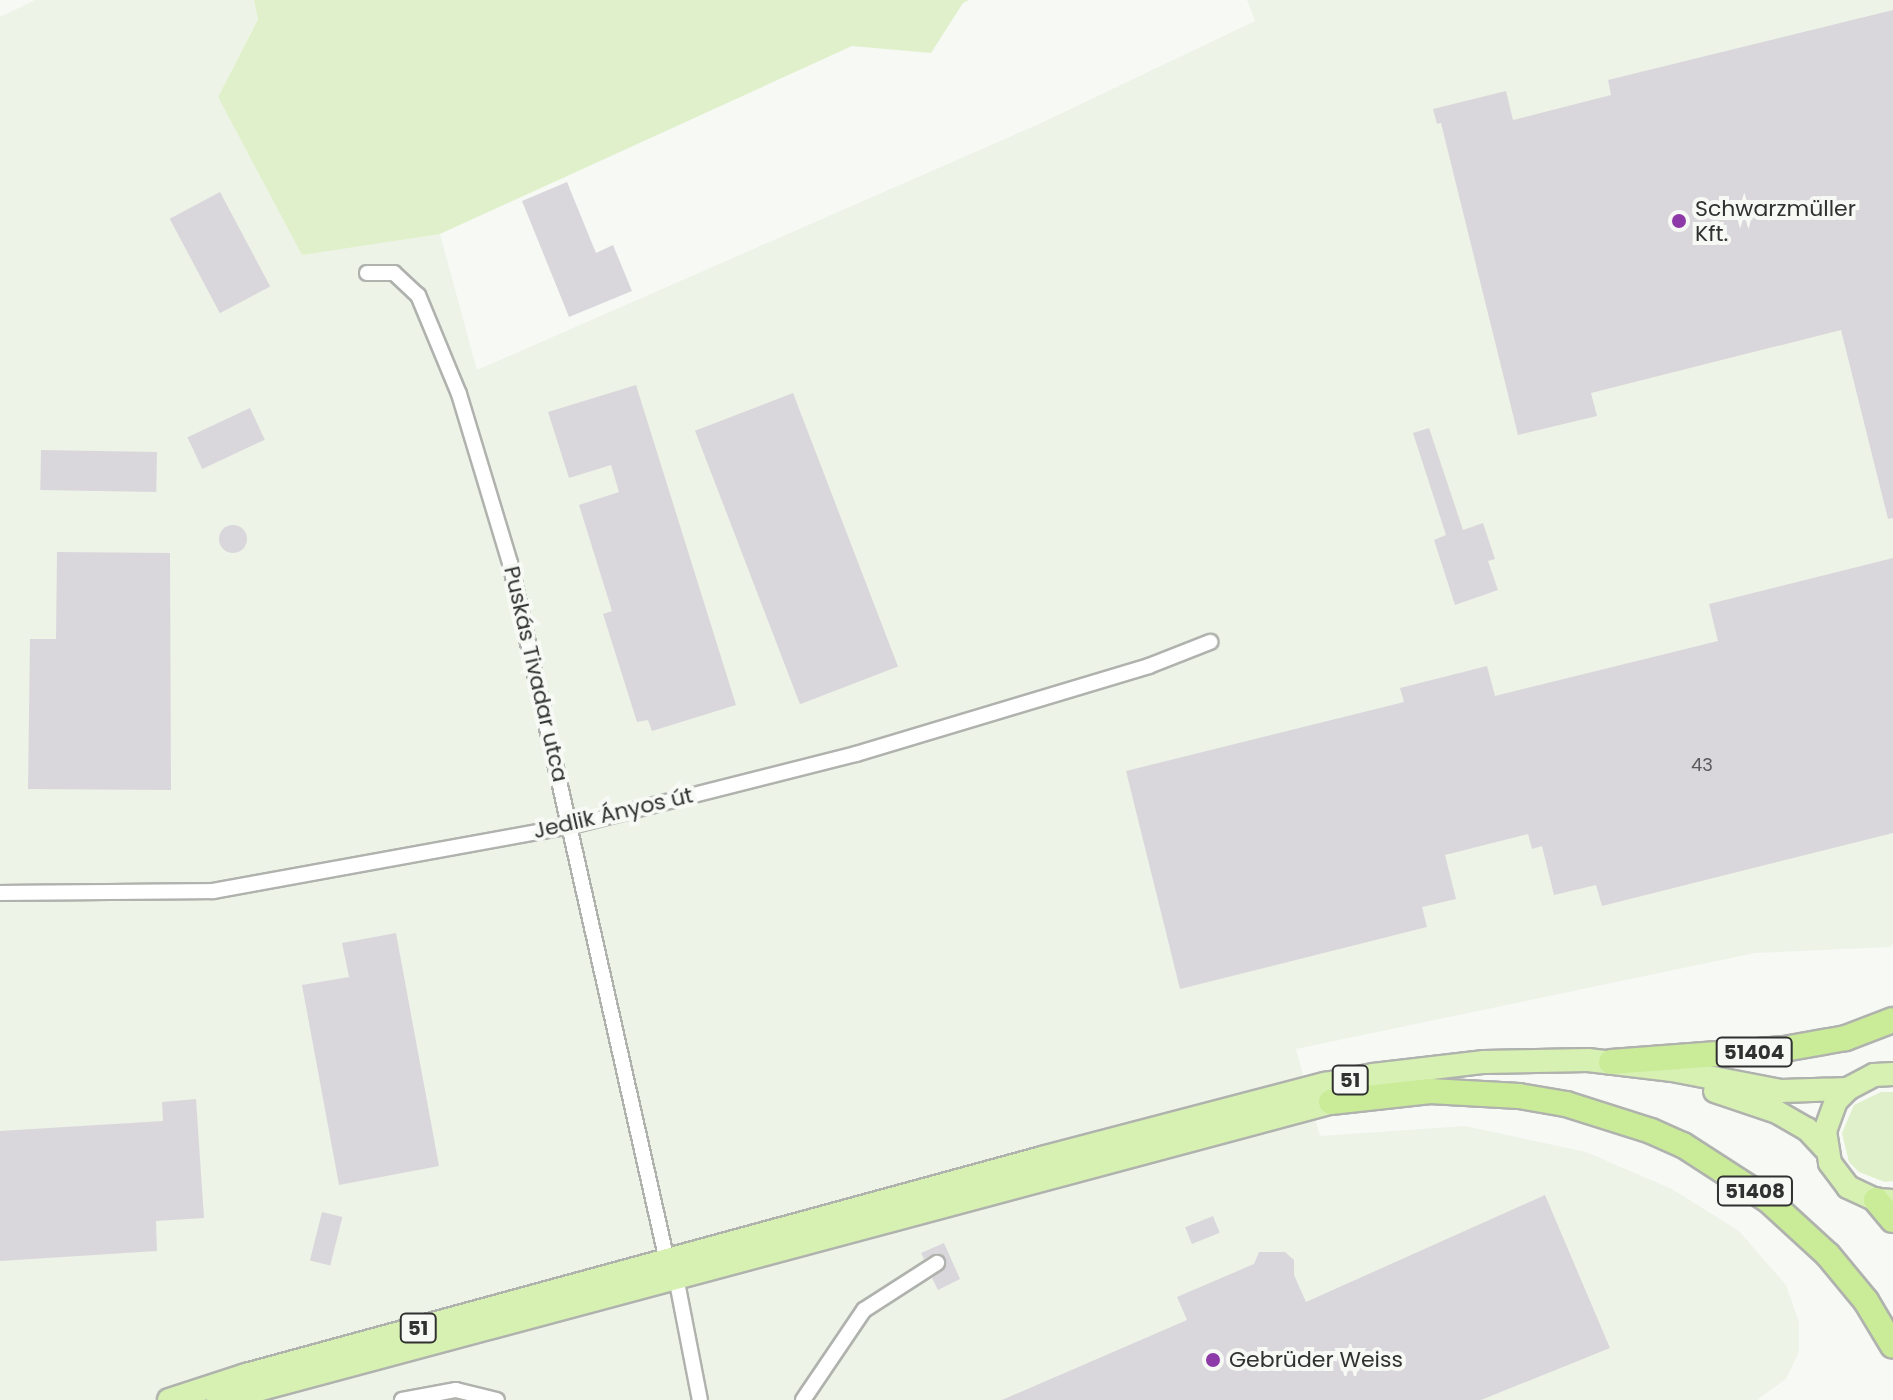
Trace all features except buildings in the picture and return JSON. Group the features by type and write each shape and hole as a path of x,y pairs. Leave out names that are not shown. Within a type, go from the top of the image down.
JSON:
{"highway":[{"name":"51404","path":"1611,1062 1784,1049 1846,1038 1893,1020"},
{"name":"51408","path":"1331,1102 1430,1091 1519,1096 1566,1104 1651,1131 1702,1157 1768,1200 1828,1255 1866,1301 1893,1346"},
{"path":"1884,1200 1893,1220"}],"main road":[{"name":"51","path":"182,1400 257,1390 1042,1158 1325,1084 1484,1062 1543,1059 1611,1062 1781,1091 1848,1089 1874,1075 1893,1074"},
{"name":"51","path":"169,1400 261,1370 1420,1081 1538,1073 1606,1075 1732,1094 1777,1112 1807,1129 1825,1148 1837,1176 1848,1187 1884,1200"},
{"path":"1825,1148 1829,1115 1848,1089"}],"street":[{"name":"Puskás Tivadar utca","path":"367,273 394,273 418,295 459,394 510,563 700,1400"},
{"name":"Jedlik Ányos út","path":"0,893 213,891 571,826 856,754 1149,666 1210,642"},
{"path":"803,1400 864,1310 937,1263"},
{"path":"402,1400 456,1390 497,1400"}],"shaded area":[{"path":"35,0 254,0 258,18 218,97 302,254 440,234 477,370 1039,124 1255,21 1247,0 1893,0 1893,944 1890,947 1755,953 1296,1049 1320,1136 1465,1126 1586,1152 1672,1189 1739,1231 1786,1285 1799,1322 1799,1352 1786,1379 1757,1400 0,1400 0,17"}],"green space":[{"path":"254,0 969,0 963,3 931,53 852,46 440,234 302,255 218,97 258,19"},
{"path":"1881,1092 1893,1092 1893,1181 1885,1182 1859,1172 1849,1162 1842,1133 1854,1105"}],"place":[{"name":"Schwarzmüller Kft.","path":"1679,221"},
{"name":"Gebrüder Weiss","path":"1213,1360"}]}
